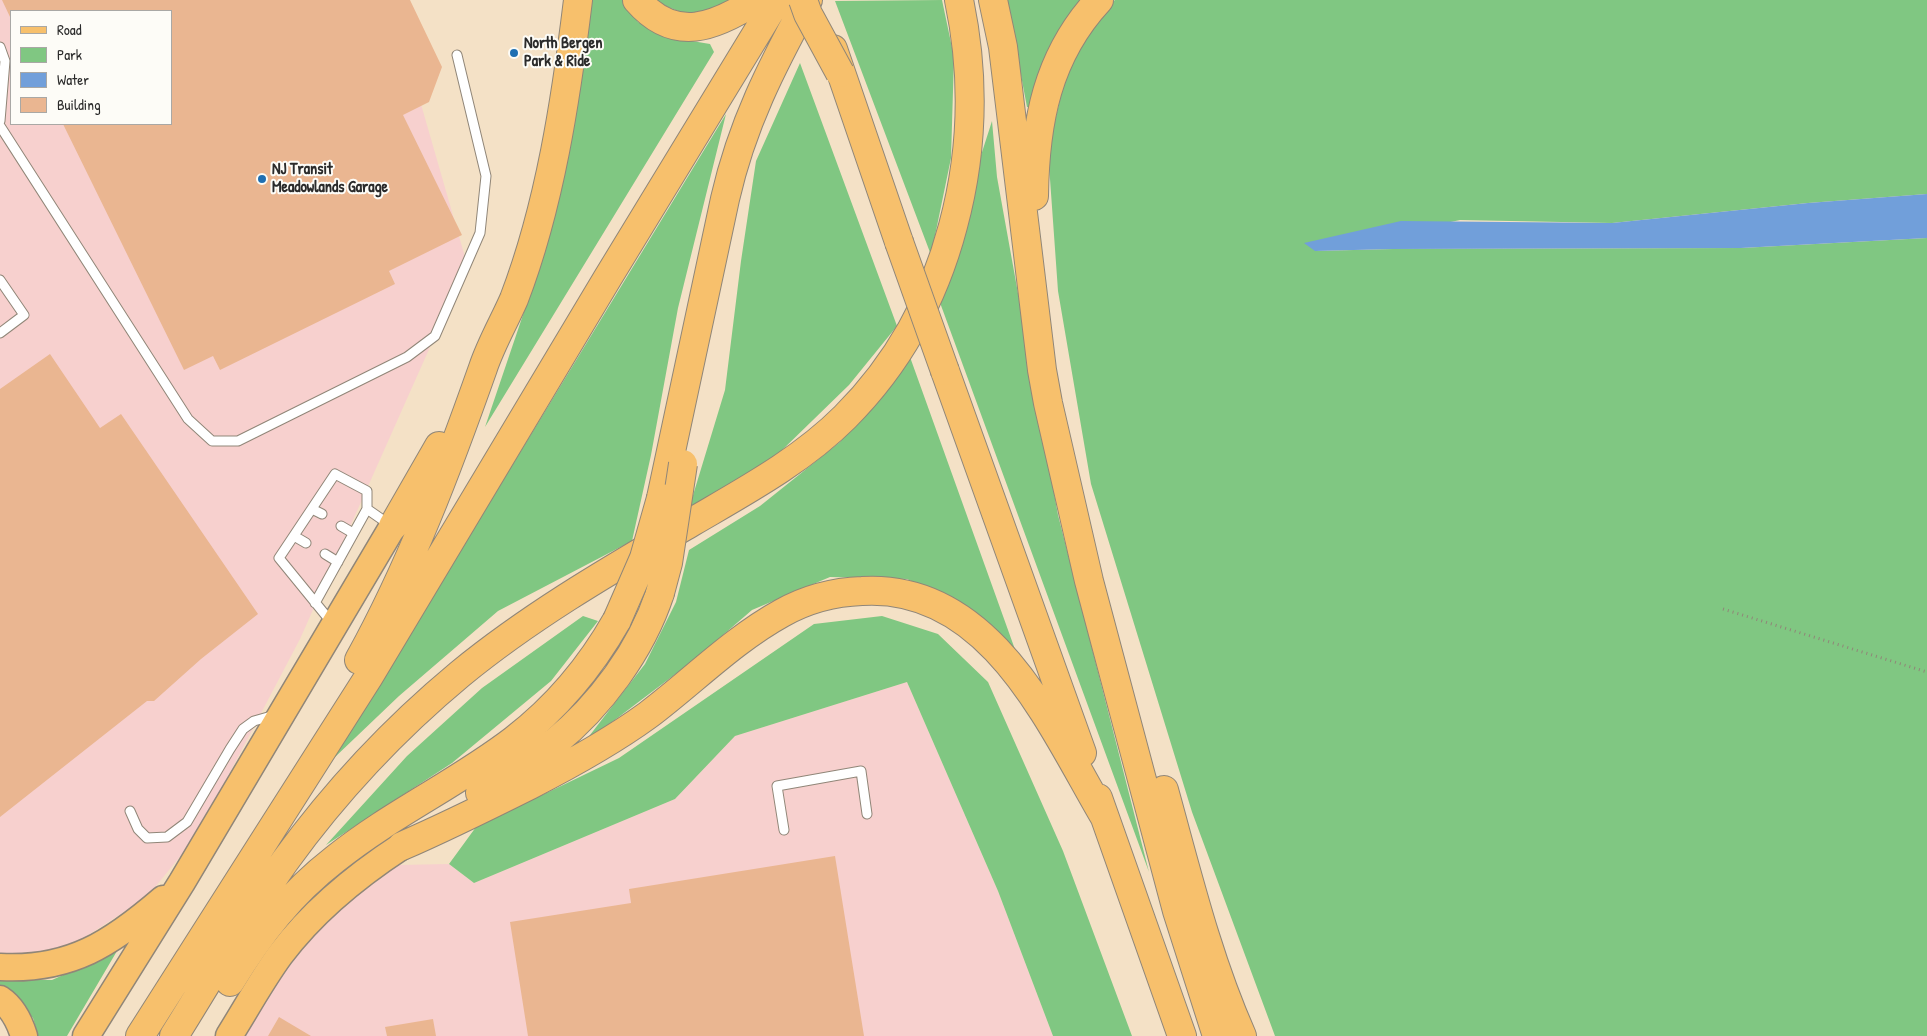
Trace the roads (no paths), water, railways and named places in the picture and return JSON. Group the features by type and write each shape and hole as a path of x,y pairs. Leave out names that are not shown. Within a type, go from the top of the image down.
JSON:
{"highway":[{"path":"333,734 343,691 408,564 489,352 514,299 541,208 556,147 567,84 578,0"},
{"path":"637,0 645,9 661,21 670,25 690,27 712,24 757,0"},
{"path":"140,1036 368,678 597,295 777,0"},
{"path":"803,0 808,14 840,73"},
{"path":"196,1036 261,934 275,915 300,890 345,850 489,758 526,730 560,698 581,674 617,620 644,558 661,498 728,182 741,138 764,82 808,0"},
{"path":"819,0 840,73 899,242 1182,1036"},
{"path":"174,1036 253,908 287,858 365,764 434,698 483,655 532,619 790,462 845,417 884,372 907,338 932,289 950,239 962,187 968,152 971,111 968,60 959,0"},
{"path":"993,0 1004,48 1044,378 1062,462 1089,581 1177,912 1217,1036"},
{"path":"1033,293 1034,173 1040,117 1046,94 1062,52 1077,26 1099,0"},
{"path":"402,846 532,759 572,727 601,695 622,666 647,625 660,593 668,563 683,464 693,350"},
{"path":"393,526 439,446 468,410"},
{"path":"1062,462 1104,577 1203,931 1219,981 1242,1036"},
{"path":"402,846 460,821 600,747 649,714 745,637 784,612 801,604 836,593 872,590 898,593 925,600 955,615 994,646 1019,676 1040,706 1104,816"}],"main road":[{"path":"86,1036 182,882 393,526"},
{"path":"229,1036 266,975 295,938 332,898 402,846"},
{"path":"0,967 38,967 74,958 122,932 182,882"},
{"path":"0,999 20,1023 24,1036"}],"lane":[{"path":"0,47 5,61 0,120"},
{"path":"0,126 188,419 212,441 238,441 407,357 435,336 480,233 486,176 457,55"},
{"path":"0,280 24,315 0,333"},
{"path":"315,603 367,508 367,491 335,474 279,558 315,603 334,626"},
{"path":"367,508 393,526"},
{"path":"312,509 322,514"},
{"path":"341,526 353,533"},
{"path":"294,536 306,543"},
{"path":"324,554 338,562"},
{"path":"130,810 138,829 147,838 166,837 187,822 243,729 254,721 282,713"},
{"path":"784,830 777,786 861,771 867,814"}],"water":[{"path":"1927,194 1927,238 1741,248 1315,251 1304,243 1401,221 1612,223 1808,203"}],"place":[{"name":"North Bergen Park & Ride","path":"514,53"},
{"name":"NJ Transit Meadowlands Garage","path":"262,179"}]}
